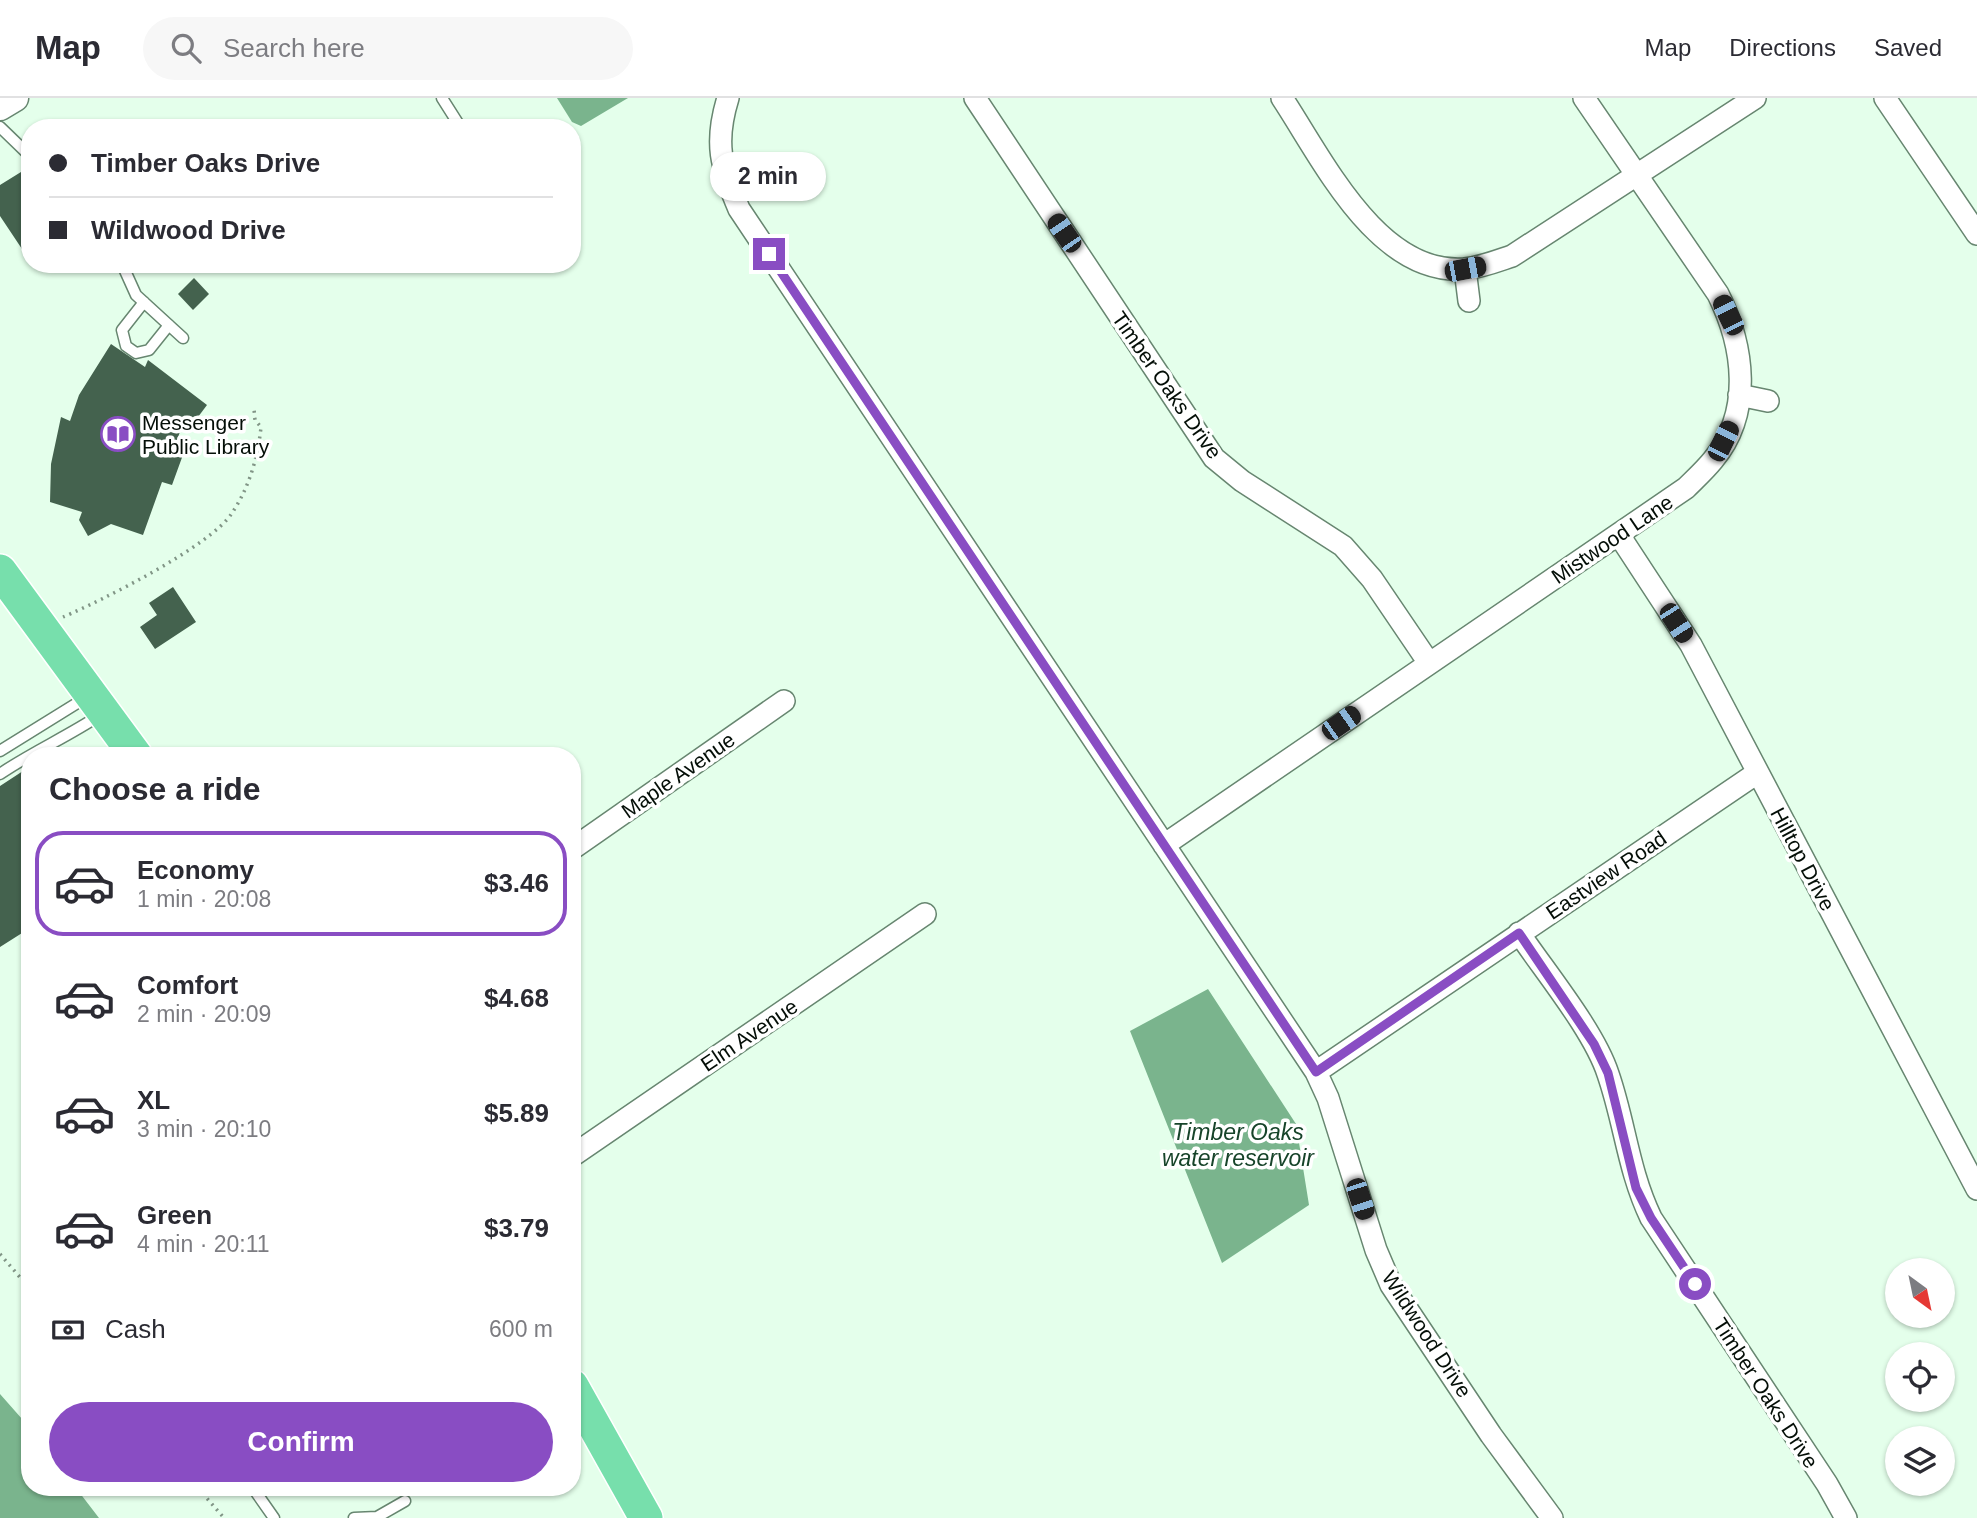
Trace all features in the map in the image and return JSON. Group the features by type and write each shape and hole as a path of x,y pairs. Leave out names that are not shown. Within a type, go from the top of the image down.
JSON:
{"main road":[{"path":"0,571 130,747"},
{"path":"581,1402 646,1518"}],"street":[{"path":"0,107 15,98"},
{"name":"Wildwood Drive","path":"728,98 719,141 724,173 739,209 1316,1072 1328,1098 1391,1285 1491,1435 1552,1518"},
{"name":"Timber Oaks Drive","path":"975,98 1214,458 1242,481 1343,547 1372,579 1429,663"},
{"path":"1282,98 1361,216 1380,237 1404,254 1445,268 1465,269 1512,256 1755,98"},
{"name":"Mistwood Lane","path":"1164,845 1686,488 1715,458 1732,424 1739,395 1741,365 1728,315 1718,294 1584,98"},
{"path":"1885,98 1977,234"},
{"path":"1465,269 1469,301"},
{"path":"1739,395 1768,401"},
{"name":"Hilltop Drive","path":"1619,535 1691,645 1977,1189"},
{"name":"Maple Avenue","path":"581,843 784,701"},
{"name":"Eastview Road","path":"1316,1072 1757,773"},
{"name":"Elm Avenue","path":"581,1150 925,914"},
{"name":"Timber Oaks Drive","path":"1519,933 1594,1044 1608,1073 1636,1188 1651,1218 1827,1484 1846,1518"}],"lane":[{"path":"442,98 455,119"},
{"path":"0,127 21,147"},
{"path":"126,273 136,295 183,338"},
{"path":"144,302 122,330 126,346 136,353 149,350 169,325"},
{"path":"0,751 98,703"},
{"path":"46,747 60,741 98,703"},
{"path":"0,774 21,760"},
{"path":"259,1496 274,1518"},
{"path":"354,1518 377,1517 405,1501"}],"path":[{"path":"59,618 135,582 210,536 232,514 258,457 261,427 255,419 254,409"},
{"path":"0,1254 21,1278"},
{"path":"205,1496 224,1518"}],"water":[{"path":"557,98 628,98 581,126 581,119 570,119"},
{"name":"Timber Oaks water reservoir","path":"1208,989 1296,1124 1309,1205 1222,1263 1130,1031"},
{"path":"0,1394 21,1418 21,1496 82,1496 99,1518 0,1518"}],"building":[{"path":"21,172 21,248 0,216 0,185"},
{"path":"194,278 209,294 193,310 178,294"},
{"name":"Messenger Public Library","path":"111,344 145,367 148,360 207,405 192,425 184,421 174,448 184,452 172,485 162,482 143,535 111,524 88,536 79,520 82,512 50,502 51,464 61,417 70,421 79,395"},
{"path":"173,587 196,622 155,649 140,627 157,615 149,603"},
{"path":"21,772 21,934 0,947 0,786"}],"place":[{"name":"Messenger Public Library","path":"118,434"}],"route":[{"path":"769,254 1316,1072 1519,933 1594,1044 1608,1073 1636,1188 1651,1218 1695,1284"}]}
